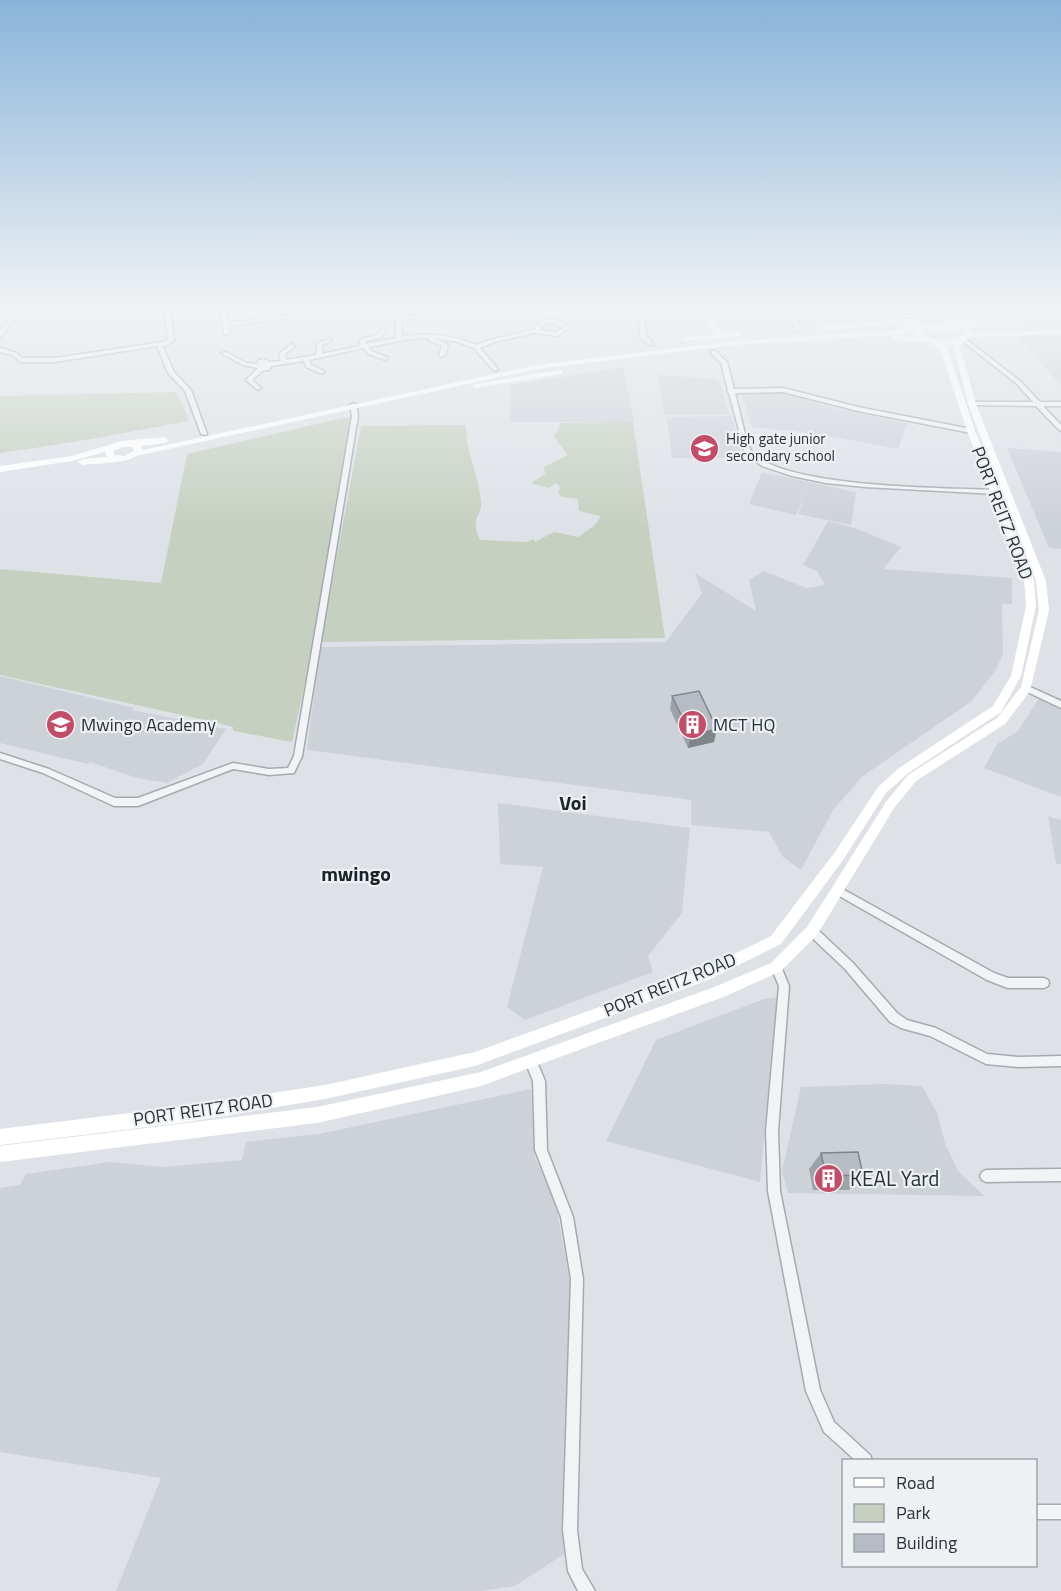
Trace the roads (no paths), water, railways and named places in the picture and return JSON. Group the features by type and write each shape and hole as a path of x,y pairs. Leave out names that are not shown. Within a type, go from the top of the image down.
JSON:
{"main road":[{"path":"0,469 72,458 113,447 204,434 440,381"},
{"path":"0,474 126,459 137,454 465,381"},
{"path":"415,391 503,381"},
{"name":"PORT REITZ ROAD","path":"0,1137 187,1114 325,1092 475,1059 704,976 776,940 839,856 882,790 903,771 997,710 1016,676 1031,606 1029,580 954,381"},
{"path":"0,1154 317,1115 481,1079 721,991 776,967 812,931 890,805 912,778 1001,721 1026,688 1044,610 1041,581 972,404 966,381"},
{"path":"134,444 139,449 137,454"},
{"path":"113,447 108,453 114,459"}],"street":[{"path":"177,381 188,390 204,434"},
{"path":"250,381 258,388"},
{"path":"728,381 748,453 760,463 772,468 844,482 996,492"},
{"path":"1015,381 1040,404 1061,429"},
{"path":"730,391 783,390 971,431"},
{"path":"972,404 1061,404"},
{"path":"0,756 46,771 114,802 138,802 233,766 269,772 291,771 298,756 355,416 353,405"},
{"path":"1026,688 1061,705"},
{"path":"837,890 991,977 1008,983 1044,983"},
{"path":"812,931 849,966 894,1018 905,1024 932,1032 986,1059 1019,1062 1061,1061"},
{"path":"776,967 784,986 772,1131 774,1191 813,1391 829,1426 863,1459"},
{"path":"531,1061 539,1081 541,1150 567,1217 577,1279 570,1530 575,1571 587,1591"},
{"path":"986,1176 1061,1175"},
{"path":"1037,1512 1061,1512"}],"place":[{"name":"High gate junior secondary school","path":"705,448"},
{"name":"Mwingo Academy","path":"60,725"},
{"name":"MCT HQ","path":"692,725"},
{"name":"KEAL Yard","path":"829,1179"}],"district":[{"name":"Voi","path":"573,803"},
{"name":"mwingo","path":"356,874"}]}
